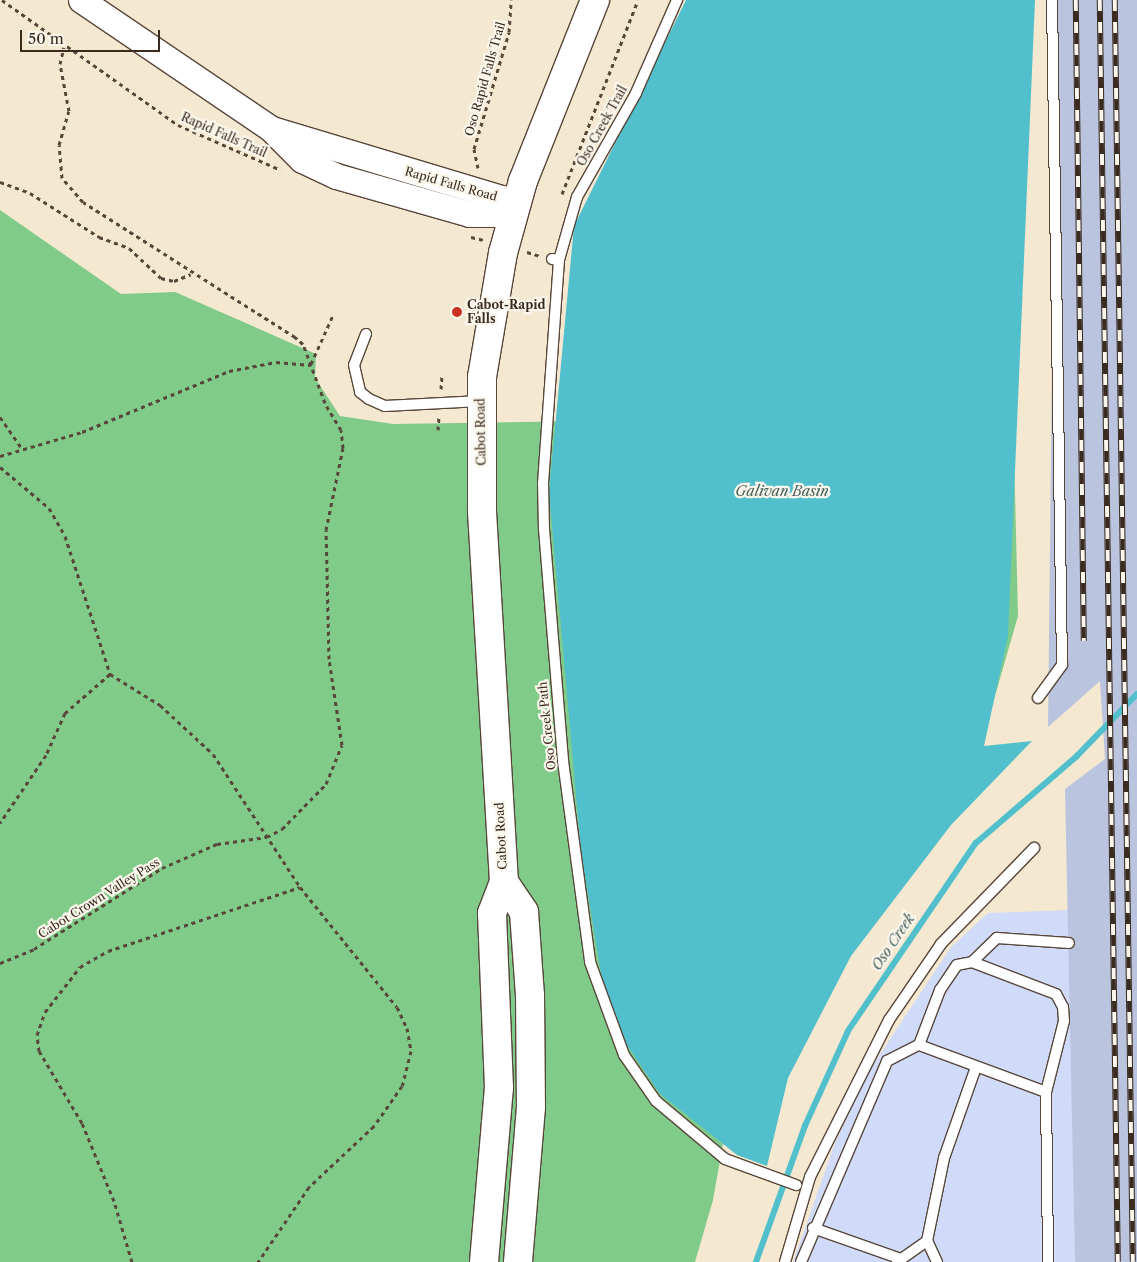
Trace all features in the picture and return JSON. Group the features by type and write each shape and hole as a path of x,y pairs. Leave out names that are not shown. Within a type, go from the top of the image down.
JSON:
{"main road":[{"name":"Cabot Road","path":"484,1262 499,1088 492,913 504,882 482,511 481,401 487,336 514,214 555,96 595,0"},
{"name":"Cabot Road","path":"504,882 524,912 530,996 531,1107 518,1262"}],"street":[{"name":"Rapid Falls Road","path":"81,0 270,128 302,160 336,176 469,214 514,214"},
{"name":"Rapid Falls Road","path":"270,128 502,198 514,214"}],"lane":[{"name":"Oso Creek Trail","path":"556,259 577,197 636,93 677,0"},
{"path":"1038,698 1062,665 1052,0"},
{"name":"Oso Creek Path","path":"556,259 543,483 544,529 563,761 590,962 608,1020 639,1079 656,1101 725,1159 800,1188"},
{"path":"366,334 354,365 360,392 369,399 385,406 481,401"},
{"path":"785,1262 800,1188 889,1020 942,944 1034,848"},
{"path":"801,1262 813,1228 887,1060 919,1045 940,990 958,965 972,962 997,938 1069,943"},
{"path":"972,962 1056,994 1064,1021 1046,1092 1048,1262"},
{"path":"919,1045 1046,1092"},
{"path":"937,1262 927,1241 944,1158 976,1067"},
{"path":"813,1228 899,1261 927,1241"}],"path":[{"name":"Rapid Falls Trail","path":"2,0 64,47 178,125 289,173"},
{"name":"Oso Rapid Falls Trail","path":"475,191 479,174 474,149 510,32 511,0"},
{"name":"Oso Creek Trail","path":"562,197 638,0"},
{"path":"64,47 60,64 69,110 59,145 62,178 83,202 191,274 294,336 311,365 341,430 343,448 326,530 329,659 342,745 326,784 282,829 267,837"},
{"path":"0,182 30,193 99,237 129,248 160,278 174,281 191,274"},
{"path":"311,365 333,315"},
{"path":"0,456 82,432 229,371 276,362 311,365"},
{"path":"0,417 23,450"},
{"path":"0,467 49,508 65,536 110,674 160,705 213,754 300,887 396,1007 407,1028 410,1051 402,1086 374,1126 309,1187 258,1262"},
{"path":"0,823 46,755 65,713 110,674"},
{"name":"Cabot Crown Valley Pass","path":"0,963 34,949 162,868 217,844 267,837"},
{"path":"132,1262 114,1201 82,1123 39,1051 36,1035 45,1012 80,967 108,951 300,887"}],"shaded area":[{"path":"1056,0 1137,0 1137,1262 1075,1262 1065,789 1105,759 1100,681 1048,727"},
{"path":"1069,910 1075,1262 793,1262 835,1143 869,1071 951,947 988,913"}],"green space":[{"path":"1003,0 1018,616 982,741 736,1070 713,1200 695,1262 0,1262 0,210 121,294 175,292 316,354 315,378 340,416 393,424 588,421"}],"water":[{"name":"Galivan Basin","path":"686,0 1035,0 1008,636 984,746 1032,741 951,825 851,956 788,1078 767,1166 737,1155 660,1094 624,1041 602,980 581,851 549,492 574,226"}],"waterway":[{"name":"Oso Creek","path":"756,1262 805,1126 848,1031 976,843 1077,756 1137,694"}],"railway":[{"path":"1076,0 1084,641"},
{"path":"1100,0 1118,1262"},
{"path":"1115,0 1133,1262"}],"place":[{"name":"Cabot-Rapid Falls","path":"457,312"}]}
